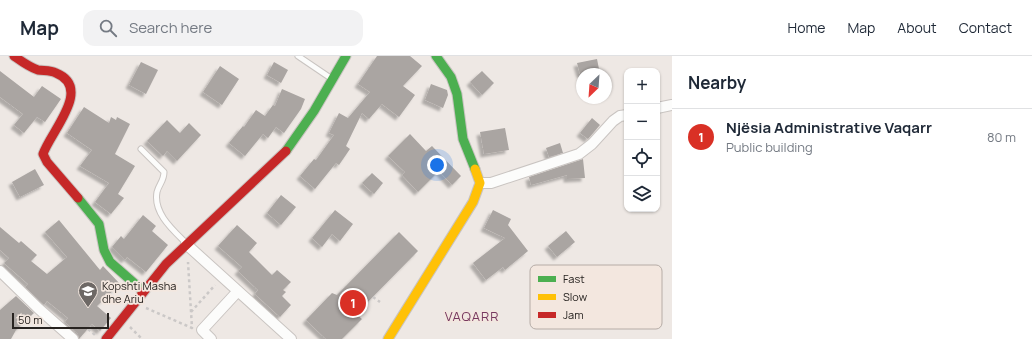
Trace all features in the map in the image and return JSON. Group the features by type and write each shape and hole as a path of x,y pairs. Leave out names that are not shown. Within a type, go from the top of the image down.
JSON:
{"street":[{"path":"14,56 38,70 56,72 65,78 70,86 72,94 68,105 50,134 43,154 47,162 97,220 102,229 104,250 108,260 142,291"},
{"path":"106,339 142,291 186,244 288,149 346,56"},
{"path":"388,339 473,202 480,183 463,139 457,94 450,77 436,56"},
{"path":"660,107 672,105"},
{"path":"480,183 491,183 579,154 592,144 613,121 620,116 624,115"},
{"path":"186,244 291,339"},
{"path":"0,271 38,309 73,339"},
{"path":"211,339 202,330 238,291"}],"lane":[{"path":"298,56 332,79"},
{"path":"141,149 164,172 164,180 157,192 158,206 166,224 186,244"}],"path":[{"path":"134,302 192,328 186,244"},
{"path":"191,312 222,277"},
{"path":"373,297 380,302"},
{"path":"128,325 142,339"}],"building":[{"path":"377,56 410,56 422,66 403,86 415,95 399,117 382,104 369,119 362,113 346,146 350,149 339,165 336,163 315,189 300,176 314,159 316,160 334,135 329,133 339,113 348,118 370,92 358,84"},
{"path":"597,59 599,68 578,68 577,63"},
{"path":"141,62 158,70 146,94 129,85"},
{"path":"274,62 288,70 281,83 267,75"},
{"path":"220,66 239,79 222,105 203,92"},
{"path":"0,71 34,97 42,86 61,99 45,122 37,117 24,133 14,125 23,114 0,97"},
{"path":"482,71 494,83 482,95 470,82"},
{"path":"431,84 447,90 448,95 443,108 425,100"},
{"path":"282,89 305,99 301,109 284,133 276,127 268,138 263,134 245,156 229,143 243,126 244,127 256,110 265,116 273,105 275,106"},
{"path":"84,107 109,123 111,117 116,120 117,117 130,124 115,154 135,166 118,194 124,198 111,214 95,202 109,183 80,166 92,150 67,133"},
{"path":"592,118 600,125 588,139 580,133"},
{"path":"167,120 180,133 189,123 201,135 177,161 167,151 163,156 147,141"},
{"path":"505,128 509,150 484,154 480,132"},
{"path":"410,134 426,151 432,146 461,176 452,185 439,171 418,192 402,175 405,172 388,156"},
{"path":"560,143 563,153 549,157 546,148"},
{"path":"583,159 585,178 567,179 567,175 531,185 529,177"},
{"path":"35,169 44,185 20,197 12,182"},
{"path":"372,173 383,183 374,194 362,183"},
{"path":"281,195 296,207 281,225 267,213"},
{"path":"335,210 353,224 340,241 332,234 322,247 312,238"},
{"path":"493,210 511,219 508,225 528,251 505,270 503,267 486,280 473,263 505,238 484,228"},
{"path":"143,215 156,226 152,231 168,245 146,272 127,257 125,260 112,247 121,236 124,239"},
{"path":"59,220 100,270 103,266 120,284 97,306 111,318 100,331 92,324 79,339 78,334 65,322 68,318 47,301 44,305 25,287 28,284 4,263 9,258 0,250 0,227 19,243 21,241 37,255 31,261 47,274 67,257 45,232"},
{"path":"237,225 257,243 249,252 272,275 277,270 291,282 283,290 286,292 282,296 291,305 280,317 255,294 258,290 238,271 242,267 218,246"},
{"path":"566,231 575,242 557,257 548,246"},
{"path":"399,232 418,251 356,314 362,319 342,339 326,339 306,320 332,293 337,295"},
{"path":"16,296 34,313 16,330 11,339 0,339 0,310"}],"traffic: fast":[{"path":"286,151 314,111 346,56"},
{"path":"436,56 451,77 457,94 463,139 475,169"},
{"path":"78,198 99,224 104,250 110,262 143,291"}],"traffic: slow":[{"path":"388,339 473,202 480,183 475,169"}],"traffic: jam":[{"path":"14,56 35,69 52,71 56,73 66,80 71,89 70,99 66,110 43,154 47,162 78,198"},
{"path":"106,339 166,264 286,151"}],"place":[{"name":"Njësia Administrative Vaqarr","path":"353,303"},
{"name":"Kopshti Masha dhe Ariu","path":"88,308"}],"district":[{"name":"VAQARR","path":"472,316"}]}
